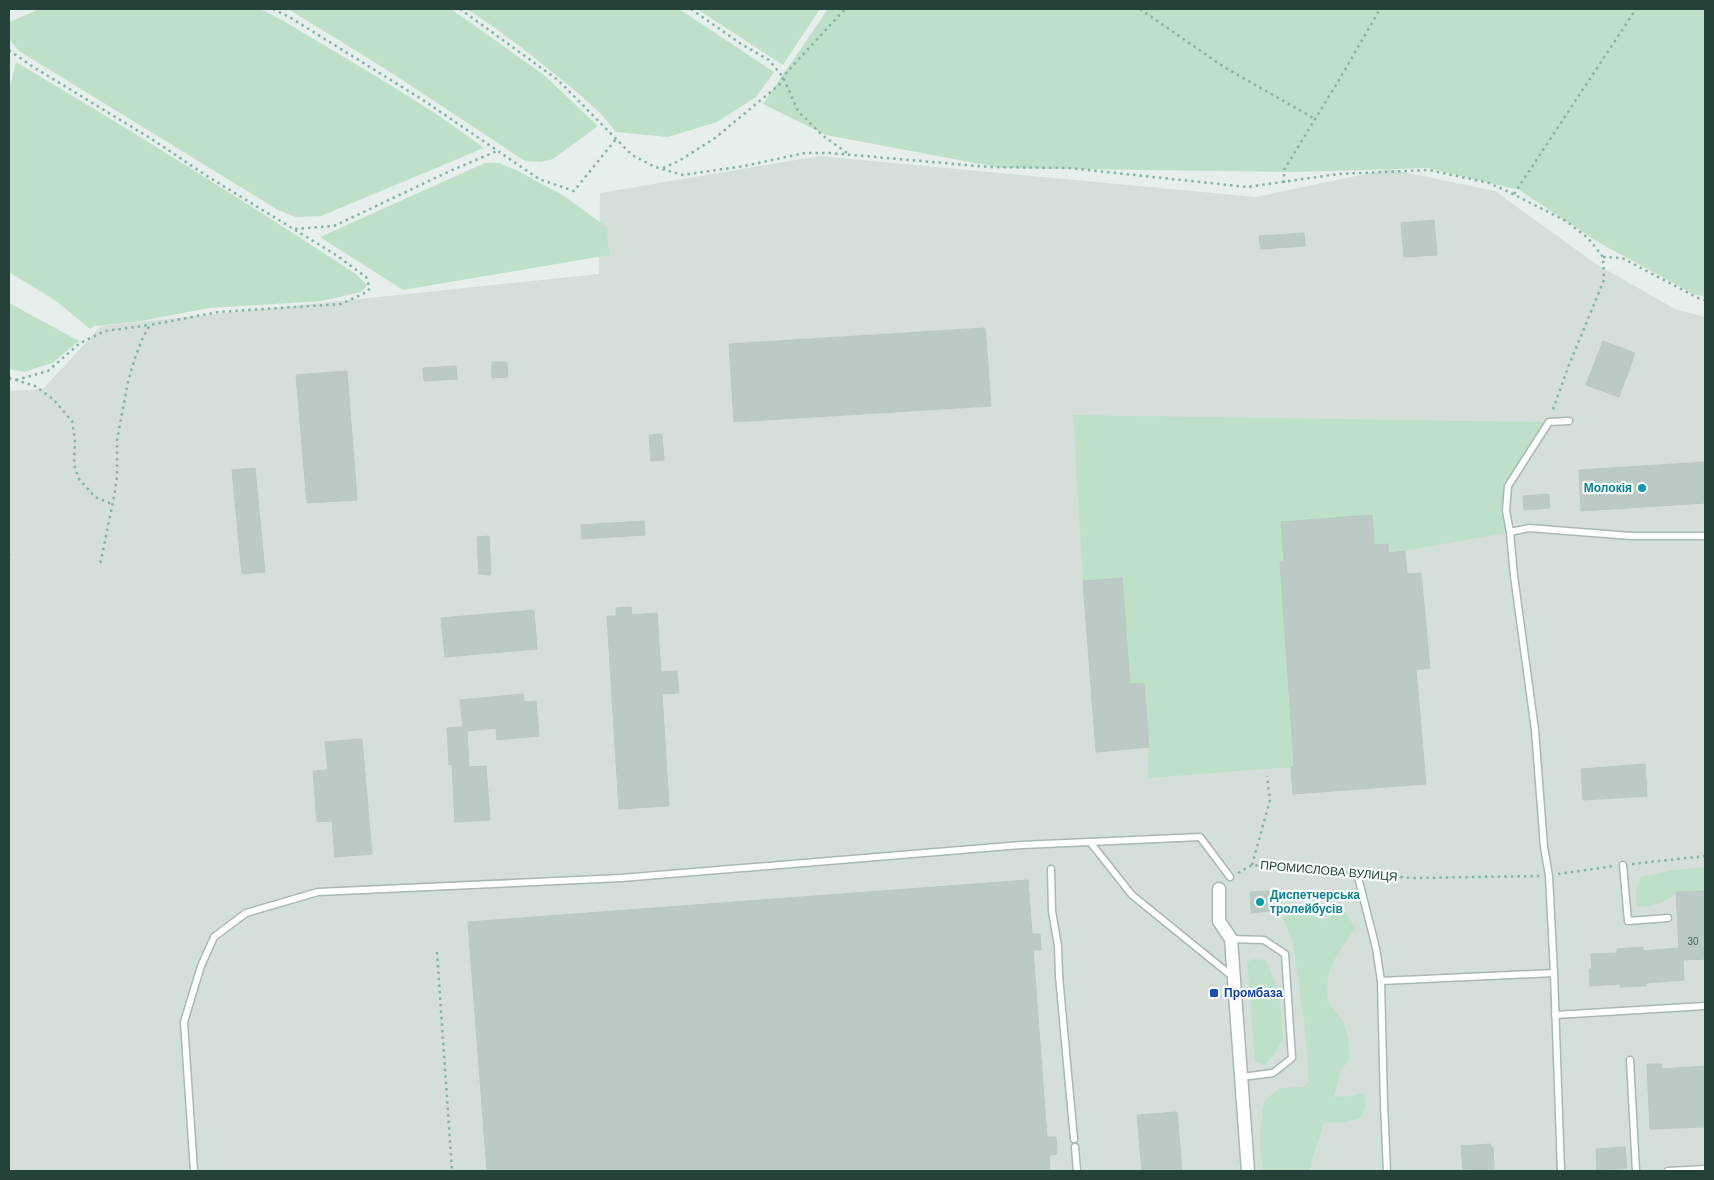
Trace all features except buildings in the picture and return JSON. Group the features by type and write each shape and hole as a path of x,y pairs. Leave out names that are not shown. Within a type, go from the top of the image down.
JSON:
{"street":[{"path":"1219,888 1219,921 1231,939 1248,1171"}],"lane":[{"path":"1561,1171 1549,876 1544,847 1535,730 1506,511 1508,486 1549,422 1569,421"},
{"path":"1510,532 1529,528 1631,536 1705,536"},
{"path":"194,1171 184,1022 201,966 214,937 246,913 318,892 621,878 992,848 1200,837 1230,877"},
{"path":"1090,842 1132,895 1234,978"},
{"path":"1623,865 1628,921 1668,918"},
{"path":"1051,868 1052,911 1058,946 1074,1139"},
{"path":"1357,873 1376,948 1381,981 1387,1171"},
{"path":"1231,939 1264,940 1285,954 1292,1058 1273,1073 1242,1077"},
{"path":"1381,981 1554,973"},
{"path":"1555,1015 1705,1006"},
{"path":"1630,1060 1636,1171"},
{"path":"1075,1147 1077,1171"},
{"path":"1668,1171 1705,1169"}],"path":[{"path":"273,9 291,18 423,100 539,178 574,191 616,139"},
{"path":"460,9 558,80 632,155 662,169 683,175 744,166 805,153 848,154 989,168 1069,168 1247,187 1338,174 1429,170 1489,183 1514,194 1573,227 1588,238 1603,257 1604,280 1569,365 1549,422"},
{"path":"691,9 741,44 770,60 783,77 798,111 822,135 848,154"},
{"path":"662,169 679,161 715,138 779,85 783,77 845,9"},
{"path":"1140,9 1224,68 1315,119"},
{"path":"1284,182 1284,170 1380,9"},
{"path":"1514,194 1636,9"},
{"path":"9,50 30,65 150,138 206,176 336,255 366,277 370,288 368,292 341,304 218,312 150,325 105,330 80,343 48,371 14,380"},
{"path":"294,230 334,226 497,151"},
{"path":"1603,257 1622,258 1705,300"},
{"path":"100,565 117,477 117,440 128,382 138,351 150,325"},
{"path":"9,378 35,386 52,399 72,421 76,440 74,464 79,479 95,497 112,504"},
{"path":"9,553 9,560"},
{"path":"1252,865 1270,800 1267,776"},
{"name":"ПРОМИСЛОВА ВУЛИЦЯ","path":"1230,877 1252,865 1412,878 1549,876 1665,859 1705,856"},
{"path":"437,952 452,1171"}],"shaded area":[{"path":"819,156 1256,197 1389,169 1495,191 1596,264 1675,309 1705,317 1705,1171 9,1171 9,391 43,389 101,326 599,274 600,193"}],"green space":[{"path":"40,9 260,9 282,20 410,97 484,148 321,216 296,217 278,210 19,51 9,39 9,22"},
{"path":"288,9 451,9 544,75 598,126 553,159 541,162 525,161 387,70"},
{"path":"467,9 679,9 774,72 756,97 717,122 668,137 616,132 596,109 573,89 513,41"},
{"path":"697,9 820,9 783,65"},
{"path":"828,9 1705,9 1705,297 1691,293 1598,242 1519,190 1428,168 1294,172 1002,168 826,135 763,104"},
{"path":"16,62 230,193 356,274 367,285 361,292 322,301 209,308 136,322 94,326 90,329 56,301 9,272 9,91"},
{"path":"485,163 499,163 518,171 564,196 607,227 609,255 403,290 320,237"},
{"path":"9,303 79,341 52,363 24,372 9,369"},
{"path":"1073,415 1549,422 1508,486 1510,532 1389,553 1388,544 1374,545 1372,515 1281,522 1284,562 1280,562 1293,767 1148,778 1149,747 1144,683 1130,684 1121,578 1083,581"},
{"path":"1705,867 1705,894 1677,892 1658,904 1637,907 1636,890 1641,877 1674,870"},
{"path":"1296,906 1308,914 1326,921 1337,907 1345,911 1355,928 1331,967 1328,976 1327,1001 1343,1021 1348,1038 1350,1058 1340,1072 1334,1097 1364,1093 1366,1107 1360,1118 1346,1122 1324,1123 1311,1162 1310,1171 1263,1171 1260,1136 1264,1101 1279,1088 1303,1087 1309,1081 1305,1029 1293,943 1283,918"},
{"path":"1253,959 1266,960 1279,993 1283,1038 1274,1055 1265,1065 1255,1062 1247,962"}],"place":[{"name":"Молокія","path":"1642,488"},
{"name":"Диспетчерська тролейбусів","path":"1260,902"},
{"name":"Промбаза","path":"1214,993"}]}
